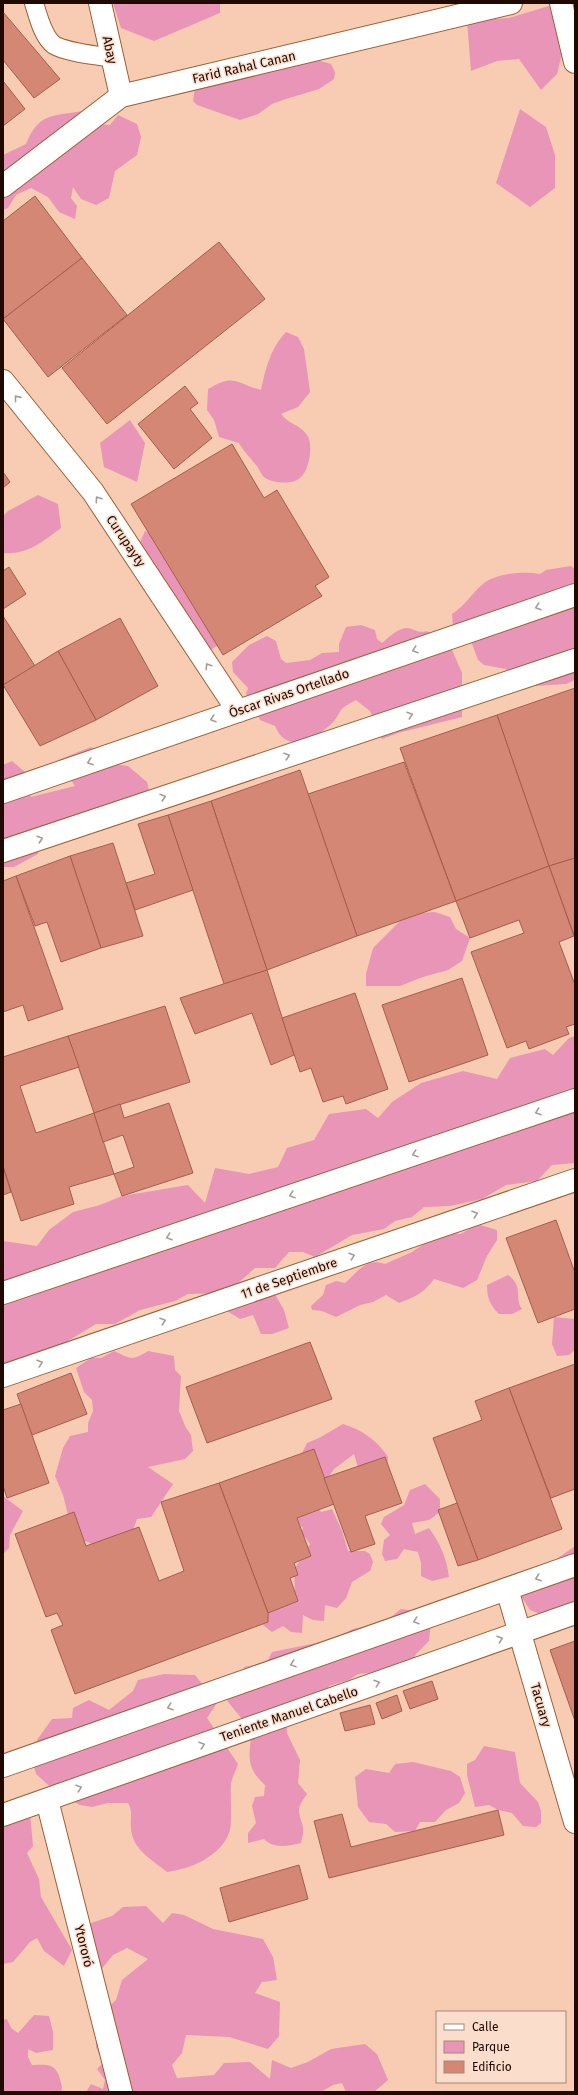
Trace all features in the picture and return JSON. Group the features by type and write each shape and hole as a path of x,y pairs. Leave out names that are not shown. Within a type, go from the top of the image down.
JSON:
{"street":[{"name":"Abay","path":"100,3 121,96"},
{"name":"Farid Rahal Canan","path":"3,186 121,96 511,3"},
{"path":"561,3 575,62"},
{"name":"Curupayty","path":"3,381 93,492 238,711"},
{"name":"Óscar Rivas Ortellado","path":"3,792 575,595"},
{"path":"3,851 575,660"},
{"path":"3,1293 575,1100"},
{"name":"11 de Septiembre","path":"3,1376 575,1180"},
{"path":"3,1766 575,1565"},
{"name":"Tacuary","path":"507,1589 575,1822"},
{"name":"Teniente Manuel Cabello","path":"3,1815 575,1613"},
{"name":"Ytororó","path":"47,1800 121,2092"}],"lane":[{"path":"34,3 47,36 54,44 64,49 112,58"}],"green space":[{"path":"113,3 220,3 220,13 154,41 121,28"},
{"path":"552,5 565,42 557,74 541,90 519,59 497,61 471,71 467,21 509,18"},
{"path":"316,60 331,64 335,72 334,79 319,89 272,104 258,114 240,120 197,105 193,101 195,88"},
{"path":"520,109 546,127 555,155 555,188 530,207 496,183"},
{"path":"84,111 99,124 110,125 118,115 137,124 141,137 137,155 115,171 109,198 96,205 81,199 73,187 71,198 77,206 75,219 59,212 48,197 31,188 16,195 8,208 3,210 3,155 26,144 36,126 48,117"},
{"path":"286,332 298,337 304,349 310,392 298,407 281,414 304,432 309,439 310,458 306,470 300,478 293,482 272,481 265,478 239,443 219,437 214,420 207,410 208,389 224,381 235,381 261,390 272,352"},
{"path":"130,420 145,443 137,482 104,467 100,443"},
{"path":"38,495 58,504 61,528 41,543 27,550 3,553 3,516 8,511"},
{"path":"145,531 172,541 221,643 206,653 163,597 153,561 138,547"},
{"path":"571,566 575,569 575,680 566,684 519,687 506,669 484,665 478,660 471,641 453,627 452,614 489,580 495,577 510,574 540,574 546,570"},
{"path":"361,625 375,630 377,639 382,643 399,630 409,628 420,632 427,631 452,650 462,673 462,717 398,733 382,739 370,711 356,700 342,709 336,719 320,733 303,741 295,742 287,740 280,735 275,726 260,720 246,694 248,688 233,672 232,662 249,645 267,636 276,641 281,659 286,663 310,660 322,653 339,652 339,644 346,627"},
{"path":"91,747 120,765 128,766 147,782 150,794 39,838 38,854 14,867 3,867 3,765 12,761 26,773 31,797 75,786 58,760"},
{"path":"435,912 450,917 456,929 470,938 462,961 448,970 423,977 400,986 366,986 366,974 373,948 400,921 420,913"},
{"path":"575,1036 575,1163 552,1165 537,1181 506,1185 482,1199 450,1206 424,1207 412,1217 395,1221 384,1229 352,1235 315,1257 303,1252 289,1252 275,1268 255,1268 227,1293 188,1294 175,1301 140,1310 115,1324 96,1324 3,1379 3,1241 37,1246 49,1230 73,1212 100,1205 122,1196 188,1185 205,1203 215,1168 249,1174 278,1167 287,1148 314,1140 329,1114 366,1109 378,1118 392,1102 421,1083 463,1071 497,1079 510,1058 545,1049 553,1055 569,1038"},
{"path":"477,1224 497,1230 497,1240 487,1256 477,1280 463,1288 434,1279 427,1288 419,1294 399,1303 386,1295 373,1302 360,1305 336,1317 322,1311 312,1310 311,1306 323,1295 326,1285 336,1281 345,1283 363,1266 373,1262 385,1264 412,1252 442,1232 461,1234"},
{"path":"508,1275 516,1284 522,1309 512,1314 499,1314 493,1308 490,1301 487,1285"},
{"path":"272,1289 284,1310 289,1328 272,1334 261,1334 253,1315 240,1319 224,1309"},
{"path":"554,1317 575,1319 575,1350 569,1355 557,1356 552,1344"},
{"path":"114,1351 131,1358 135,1358 148,1351 174,1356 175,1370 181,1376 179,1411 186,1428 191,1435 193,1451 185,1459 148,1467 173,1484 151,1517 137,1519 130,1538 94,1545 85,1541 68,1515 63,1495 55,1476 63,1448 70,1436 88,1432 88,1423 93,1411 92,1400 84,1392 76,1368 91,1358 101,1358"},
{"path":"343,1424 368,1436 384,1451 388,1457 387,1468 359,1471 354,1454 334,1469 326,1481 300,1457 307,1443"},
{"path":"425,1484 440,1499 440,1512 429,1520 412,1523 415,1534 429,1528 440,1545 445,1558 449,1577 432,1581 421,1576 421,1563 418,1552 404,1549 397,1559 385,1561 382,1554 384,1540 390,1535 381,1524 384,1517 404,1505 410,1490"},
{"path":"3,1496 23,1511 10,1535 9,1548 3,1554"},
{"path":"315,1504 321,1512 332,1509 342,1531 348,1551 365,1551 370,1554 373,1562 370,1571 352,1582 346,1598 337,1608 325,1605 324,1621 313,1620 303,1615 302,1633 291,1632 283,1626 272,1632 263,1625 260,1617 295,1595 294,1570 310,1544 305,1537 300,1537 303,1528 297,1522 293,1511"},
{"path":"575,1546 575,1617 564,1624 530,1610 521,1596 541,1570"},
{"path":"401,1609 423,1612 431,1622 429,1641 416,1654 410,1669 358,1674 349,1680 329,1686 316,1709 306,1720 287,1723 287,1733 300,1760 298,1783 307,1794 301,1803 299,1810 303,1829 301,1843 281,1846 272,1844 264,1839 248,1843 248,1833 256,1823 252,1806 255,1797 264,1796 265,1785 251,1766 250,1747 252,1731 228,1702 223,1690 242,1686 244,1667 267,1662 272,1652 331,1640 353,1629 385,1622"},
{"path":"164,1674 195,1675 217,1703 207,1718 238,1764 231,1784 231,1823 229,1833 225,1841 219,1849 194,1865 167,1872 143,1853 135,1842 132,1835 131,1812 128,1803 108,1803 92,1807 80,1805 58,1794 36,1774 32,1759 37,1740 52,1719 72,1718 73,1708 89,1700 109,1710 133,1691 138,1680"},
{"path":"484,1746 515,1752 520,1783 538,1802 541,1811 541,1823 536,1827 523,1826 512,1813 498,1810 489,1805 475,1807 467,1775 467,1764 475,1760"},
{"path":"413,1762 451,1771 460,1777 465,1793 459,1803 446,1810 435,1822 420,1822 415,1831 395,1832 386,1824 369,1822 358,1807 355,1777 366,1769 389,1773 395,1764"},
{"path":"3,1803 11,1803 30,1813 33,1846 27,1853 39,1879 41,1897 72,1950 64,1966 44,1951 37,1938 30,1942 13,1962 3,1964"},
{"path":"146,1906 163,1923 172,1913 184,1915 213,1929 263,1939 273,1957 277,1980 262,1982 255,1993 280,2002 279,2036 268,2049 229,2037 186,2035 182,2053 172,2065 177,2078 214,2075 224,2063 250,2062 270,2079 272,2060 291,2068 308,2062 331,2049 365,2044 377,2054 388,2080 374,2092 346,2092 342,2083 333,2085 321,2092 86,2092 91,2084 103,2089 105,2080 97,2069 103,2063 96,2047 96,2032 107,2008 116,2000 122,1980 148,1959 127,1948 113,1955 100,1971 76,1937 91,1923 112,1916 123,1907"},
{"path":"34,2015 49,2016 53,2032 53,2050 36,2053 28,2049 28,2057 32,2065 50,2066 56,2070 61,2084 61,2092 3,2092 3,2020 7,2019 11,2028 18,2033"}],"building":[{"path":"3,12 60,79 34,98 3,60"},
{"path":"3,81 25,109 3,126"},
{"path":"35,196 82,258 3,319 3,221"},
{"path":"219,242 265,299 107,424 62,368"},
{"path":"82,258 127,315 48,377 3,319"},
{"path":"185,386 198,403 190,409 212,438 174,469 138,424"},
{"path":"232,444 264,498 277,490 329,577 315,586 322,596 223,655 131,504"},
{"path":"3,472 10,482 3,488"},
{"path":"9,567 26,594 3,609 3,571"},
{"path":"3,616 35,666 3,685"},
{"path":"120,618 158,686 96,720 58,651"},
{"path":"58,651 96,720 40,746 3,685"},
{"path":"575,688 575,858 549,866 497,715"},
{"path":"497,715 549,866 456,901 400,748"},
{"path":"404,762 456,901 357,936 308,794"},
{"path":"300,770 357,936 267,970 211,801"},
{"path":"211,801 267,970 224,984 168,815"},
{"path":"168,815 193,890 135,910 126,883 155,874 138,824"},
{"path":"113,843 143,936 101,948 70,856"},
{"path":"70,856 101,948 61,962 47,922 35,926 16,876"},
{"path":"575,858 575,938 549,866"},
{"path":"549,866 574,936 559,942 575,985 575,1024 566,1027 569,1034 529,1049 526,1041 507,1048 471,952 524,933 519,920 470,938 456,901"},
{"path":"16,876 63,1009 28,1021 23,1005 3,1012 3,881"},
{"path":"267,970 294,1055 271,1065 252,1013 195,1034 180,998"},
{"path":"462,978 488,1055 409,1082 382,1005"},
{"path":"355,993 388,1089 346,1104 343,1096 323,1102 311,1068 300,1072 282,1018"},
{"path":"165,1006 190,1082 94,1113 68,1036"},
{"path":"68,1036 79,1067 20,1086 36,1133 94,1113 114,1174 69,1187 74,1204 21,1221 3,1166 3,1057"},
{"path":"169,1103 193,1173 122,1196 114,1174 134,1167 123,1135 103,1142 94,1113 120,1104 124,1118"},
{"path":"3,1167 11,1192 3,1195"},
{"path":"556,1220 575,1273 575,1309 538,1323 506,1238"},
{"path":"310,1342 332,1399 207,1443 186,1387"},
{"path":"575,1364 575,1489 551,1498 509,1388"},
{"path":"71,1373 87,1414 32,1435 17,1394"},
{"path":"509,1388 562,1529 478,1560 433,1438 482,1420 475,1401"},
{"path":"21,1404 49,1483 7,1498 3,1486 3,1410"},
{"path":"314,1449 334,1504 297,1518 311,1556 294,1563 298,1575 290,1578 298,1601 268,1613 219,1483"},
{"path":"385,1457 402,1503 365,1516 375,1544 351,1552 324,1478"},
{"path":"219,1483 268,1613 268,1622 75,1694 51,1630 63,1625 57,1613 46,1617 15,1534 74,1512 86,1546 139,1527 159,1581 184,1571 161,1502"},
{"path":"457,1503 478,1560 458,1566 438,1510"},
{"path":"575,1641 575,1721 550,1650"},
{"path":"432,1681 438,1699 410,1709 403,1691"},
{"path":"397,1695 402,1711 382,1719 376,1703"},
{"path":"370,1705 375,1724 345,1731 340,1713"},
{"path":"498,1810 504,1835 329,1878 314,1821 342,1814 351,1847"},
{"path":"299,1865 308,1899 229,1922 220,1888"}]}
